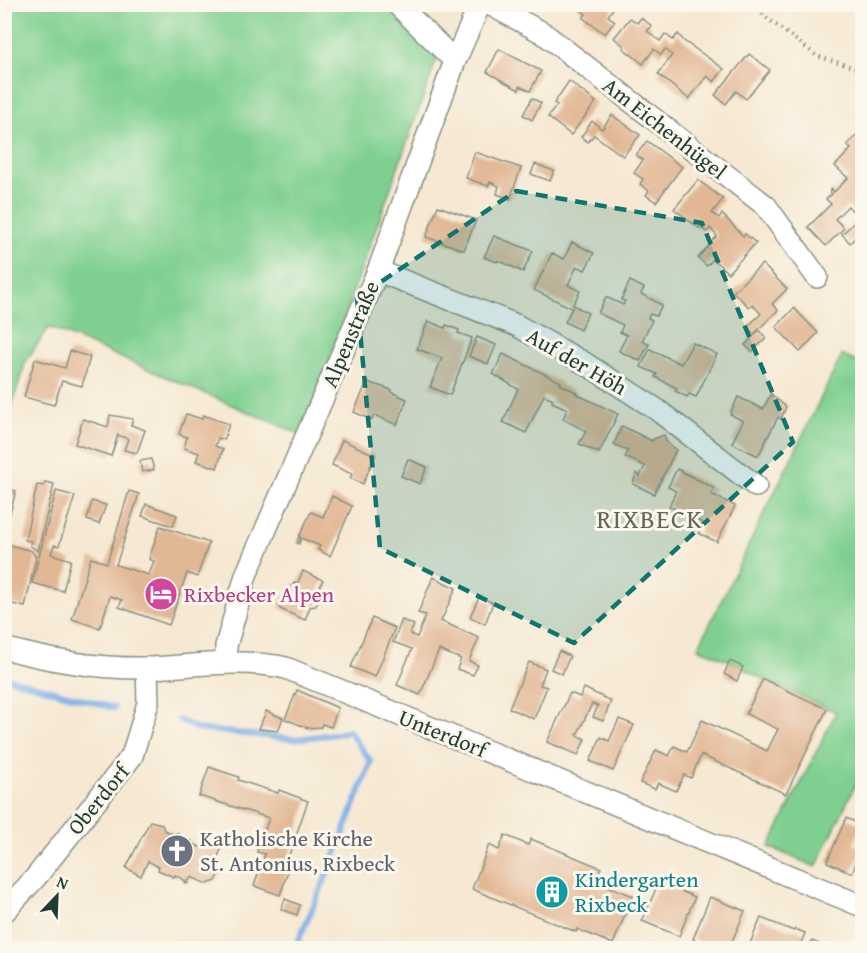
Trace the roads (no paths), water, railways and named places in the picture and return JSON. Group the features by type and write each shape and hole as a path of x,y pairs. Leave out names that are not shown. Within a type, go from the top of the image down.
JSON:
{"street":[{"path":"397,4 455,61"},
{"name":"Alpenstraße","path":"226,663 226,646 246,574 378,271 455,61 480,4"},
{"name":"Am Eichenhügel","path":"489,4 543,33 766,206 818,277"},
{"name":"Auf der Höh","path":"378,271 516,325 586,364 656,409 756,486"},
{"name":"Unterdorf","path":"4,648 35,657 88,665 147,668 265,663 286,668 862,906"},
{"name":"Oberdorf","path":"4,912 36,877 132,756 148,703 147,668"}],"waterway":[{"path":"4,677 114,708"},
{"path":"179,720 198,729 293,739 349,731 371,762 331,866 295,948"}],"place":[{"name":"Rixbecker Alpen","path":"161,594"},
{"name":"Katholische Kirche St. Antonius, Rixbeck","path":"177,851"},
{"name":"Kindergarten Rixbeck","path":"552,892"}],"district":[{"name":"RIXBECK","path":"650,518"}]}
